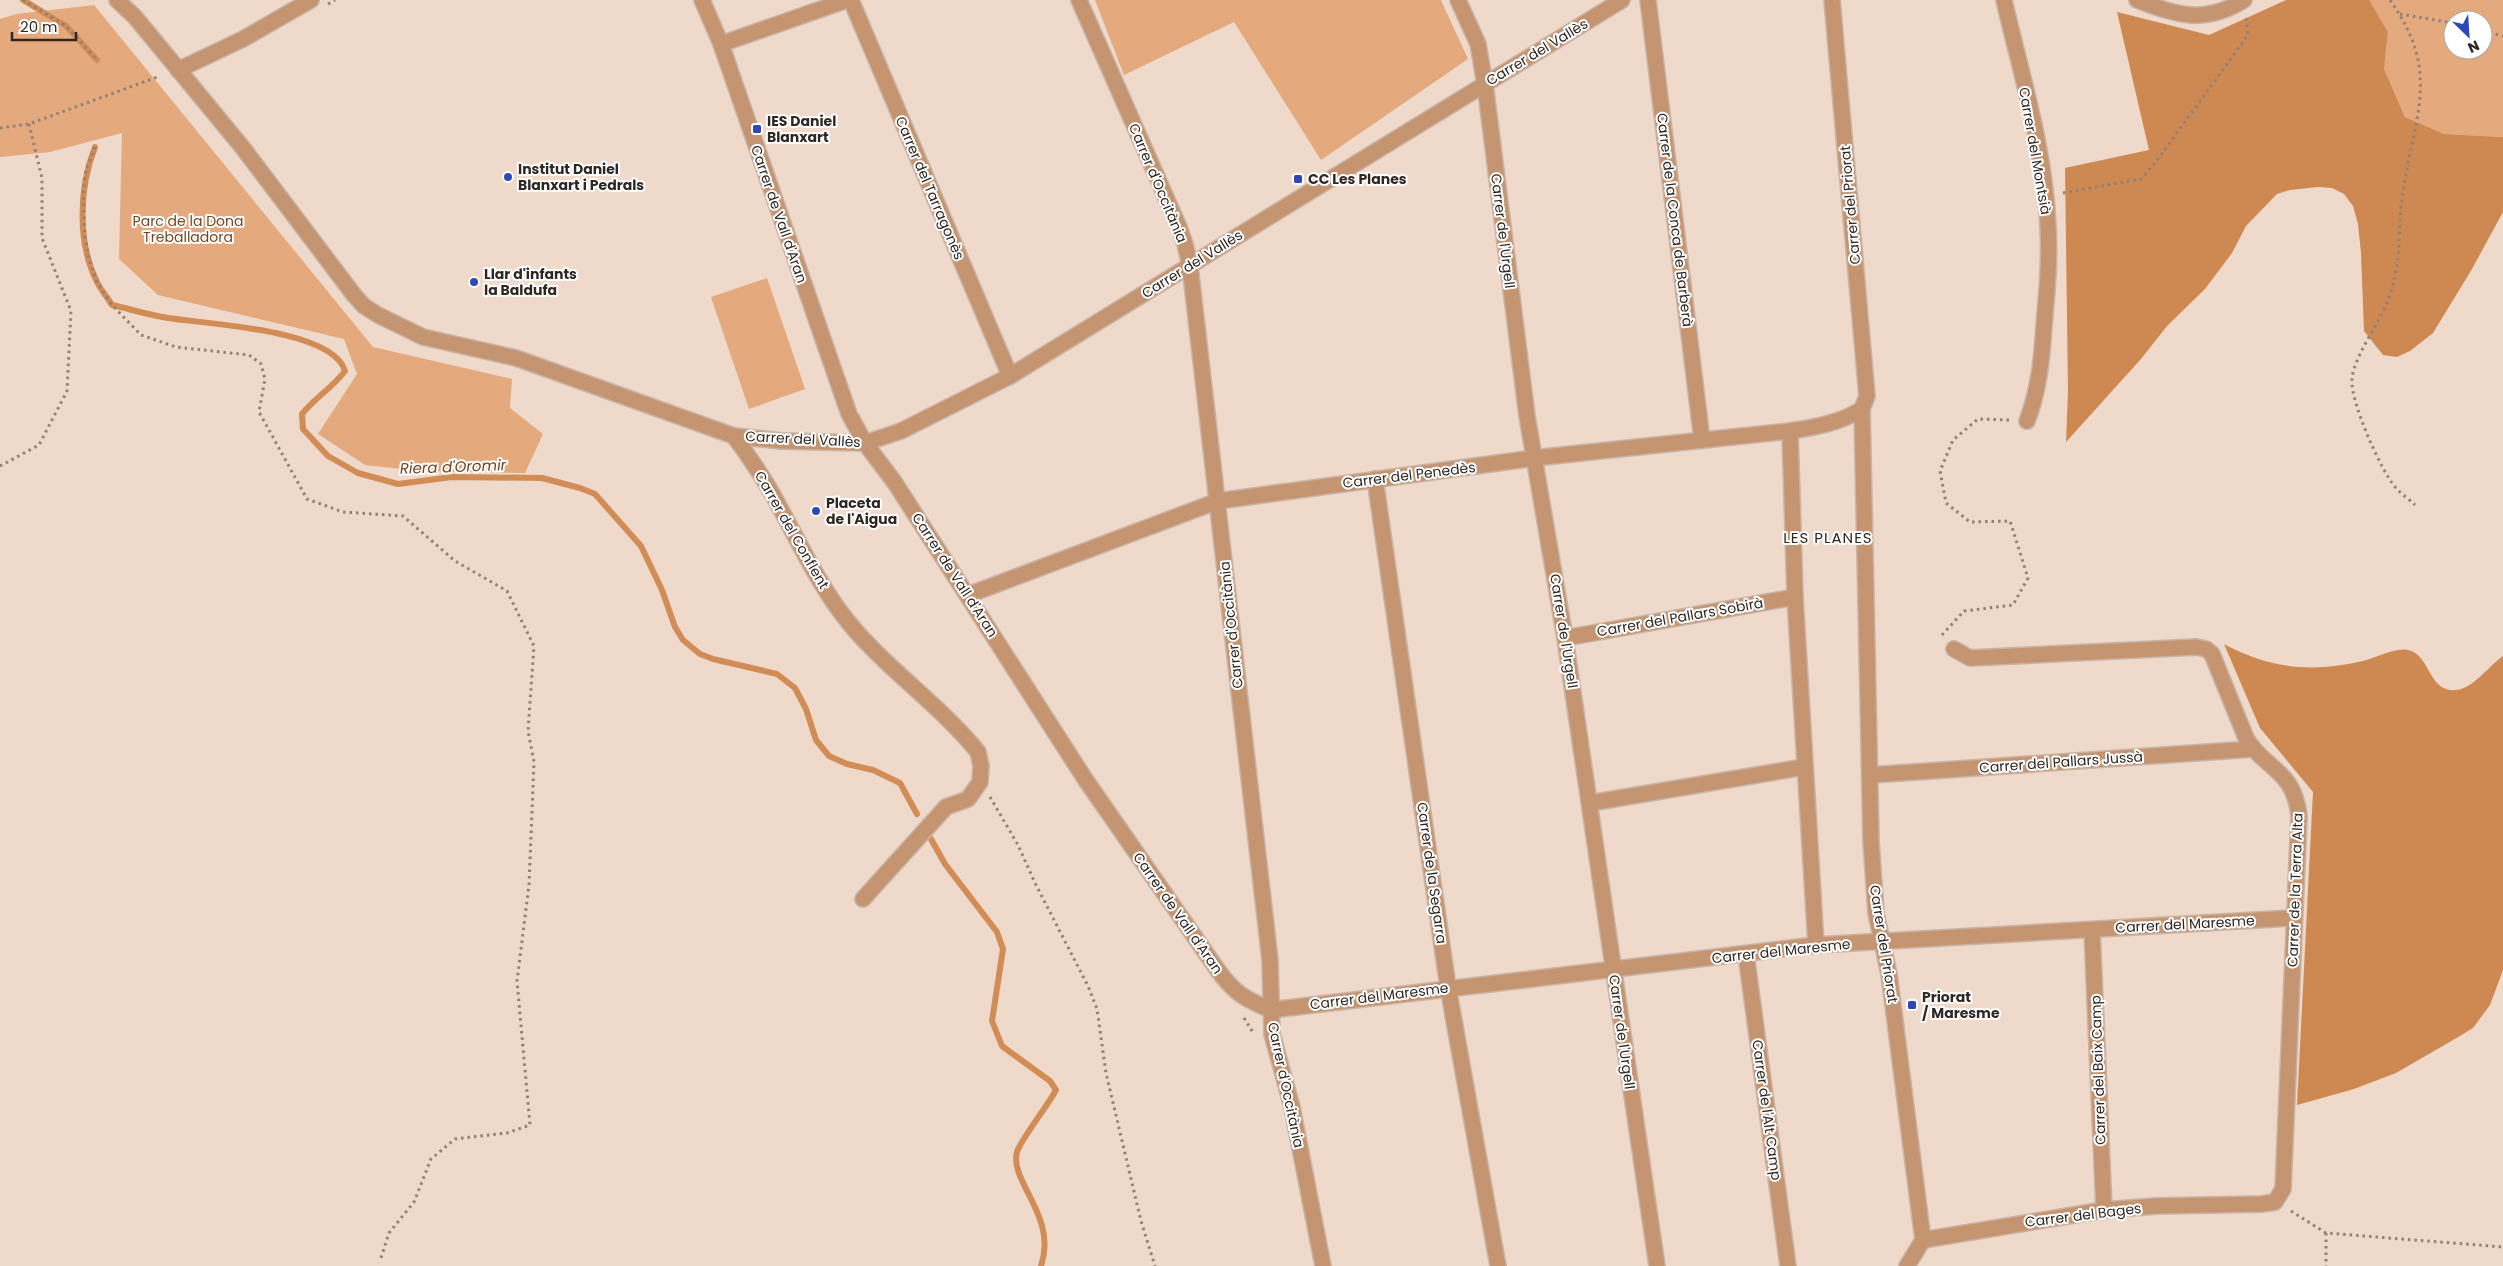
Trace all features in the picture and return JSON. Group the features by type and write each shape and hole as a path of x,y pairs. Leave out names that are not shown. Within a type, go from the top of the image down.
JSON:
{"street":[{"path":"117,0 135,16 243,148 364,306 402,328 423,337 516,358 734,436"},
{"path":"178,70 243,39 311,0"},
{"name":"Carrer de Vall d'Aran","path":"702,0 721,44 846,405 866,443 887,470 1085,780 1217,970 1231,988 1243,998 1271,1010"},
{"path":"721,44 847,0"},
{"name":"Carrer del Tarragonès","path":"851,0 1010,376"},
{"name":"Carrer d'Occitània","path":"1079,0 1179,227 1190,266 1270,960 1272,1034 1292,1107 1323,1266"},
{"name":"Carrer de l'Urgell","path":"1458,0 1478,44 1485,84 1534,458 1566,638 1657,1266"},
{"name":"Carrer del Vallès","path":"734,436 782,441 866,443 901,431 1010,376 1622,0"},
{"name":"Carrer de la Conca de Barberà","path":"1648,0 1702,440"},
{"name":"Carrer del Priorat","path":"1832,0 1867,396 1862,408 1866,646 1876,912 1889,974 1923,1240"},
{"name":"Carrer del Montsià","path":"2004,0 2039,155 2048,226 2048,278 2037,397 2028,421"},
{"path":"2138,0 2164,11 2202,17 2243,1"},
{"name":"Carrer del Penedès","path":"968,595 1218,500 1534,458 1790,431 1827,425 1850,416 1862,408"},
{"path":"1790,431 1795,597 1816,945"},
{"name":"Carrer del Conflent","path":"734,436 764,480 811,567 848,622 978,752 981,766 980,782"},
{"name":"Carrer de la Segarra","path":"1375,479 1448,987 1498,1266"},
{"name":"Carrer del Pallars Sobirà","path":"1566,638 1795,597"},
{"name":"Carrer de la Terra Alta","path":"1954,649 1970,658 2196,647 2206,649 2212,654 2217,663 2246,738 2253,749 2273,765 2284,777 2298,802 2299,816 2293,918 2284,1189 2275,1202"},
{"name":"Carrer del Pallars Jussà","path":"1870,775 2253,749"},
{"path":"1590,803 1804,767"},
{"path":"863,899 946,807 968,799 980,782"},
{"name":"Carrer del Maresme","path":"1271,1010 1448,987 1816,945 2293,918"},
{"name":"Carrer del Baix Camp","path":"2092,930 2104,1210"},
{"name":"Carrer de l'Alt Camp","path":"1746,954 1788,1266"},
{"name":"Carrer del Bages","path":"1923,1240 2104,1210 2275,1202"},
{"path":"1907,1266 1923,1240"}],"path":[{"path":"22,0 66,26 97,60"},
{"path":"2390,0 2400,14 2419,64 2422,96 2403,192 2401,233 2396,272 2386,307 2357,362 2352,380 2354,396 2378,457 2396,489 2416,504"},
{"path":"2045,194 2094,188 2141,179 2158,159 2248,35 2248,22 2243,1"},
{"path":"2400,14 2443,21"},
{"path":"0,128 29,124 178,70"},
{"path":"0,466 39,445 67,391 71,311 42,238 42,178 29,124"},
{"path":"95,147 86,170 84,186 84,236 88,259 97,282 112,305 141,335 176,347 250,355 262,364 265,379 258,412 307,500 343,512 403,516 455,561 507,591 534,646 528,731 534,762 529,885 517,981 530,1125 508,1133 455,1139 431,1159 414,1202 390,1233 380,1261"},
{"path":"1940,638 1964,611 2013,605 2028,578 2010,521 1970,522 1946,503 1940,471 1953,440 1978,419 2028,421"},
{"path":"980,782 1015,838 1035,883 1098,1009 1106,1073 1141,1220 1154,1266"},
{"path":"2275,1202 2326,1233 2503,1247"},
{"path":"2326,1233 2326,1266"}],"green space":[{"path":"1095,0 1441,0 1468,59 1321,160 1234,22 1124,75"},
{"path":"2368,0 2503,0 2503,137 2444,134 2405,117 2384,69 2388,32"},
{"name":"Parc de la Dona Treballadora","path":"94,5 373,347 512,379 510,408 543,434 525,473 421,471 365,465 318,434 357,374 344,339 158,295 119,259 122,133 50,152 0,157 0,19 17,14"},
{"path":"767,278 805,389 749,409 711,297"}],"shaded area":[{"path":"2286,0 2369,0 2388,32 2384,69 2405,117 2444,134 2503,137 2503,212 2472,269 2433,333 2410,351 2397,357 2383,355 2364,331 2361,253 2358,224 2353,206 2344,194 2332,188 2318,187 2290,190 2277,194 2246,226 2232,253 2205,289 2167,326 2141,359 2066,442 2068,391 2065,168 2149,150 2117,12 2209,35"},
{"path":"2224,644 2275,664 2309,667 2345,665 2368,660 2391,651 2408,650 2420,658 2437,683 2443,688 2450,690 2458,690 2472,683 2503,656 2503,970 2490,1005 2473,1028 2396,1073 2354,1089 2297,1105 2313,792 2260,728"}],"waterway":[{"name":"Riera d'Oromir","path":"23,0 66,26 97,60"},
{"name":"Riera d'Oromir","path":"95,147 83,197 83,233 91,266 99,285 112,305 161,317 237,326 293,337 317,346 335,357 345,371 302,414 303,429 328,456 358,473 398,484 452,477 542,478 595,494 641,546 662,590 675,627 683,640 700,654 713,659 777,674 795,688 806,709 816,740 829,756 847,764 873,770 900,783 917,814"},
{"name":"Riera d'Oromir","path":"931,839 945,864 997,932 1003,949 992,1021 1002,1046 1050,1081 1056,1090 1019,1146 1016,1163 1039,1216 1043,1231 1045,1248 1041,1266"}],"place":[{"name":"IES Daniel Blanxart","path":"757,129"},
{"name":"Institut Daniel Blanxart i Pedrals","path":"508,177"},
{"name":"CC Les Planes","path":"1298,179"},
{"name":"Llar d'infants la Baldufa","path":"474,282"},
{"name":"Placeta de l'Aigua","path":"816,511"},
{"name":"Priorat / Maresme","path":"1912,1005"}],"district":[{"name":"LES PLANES","path":"1828,538"}]}
